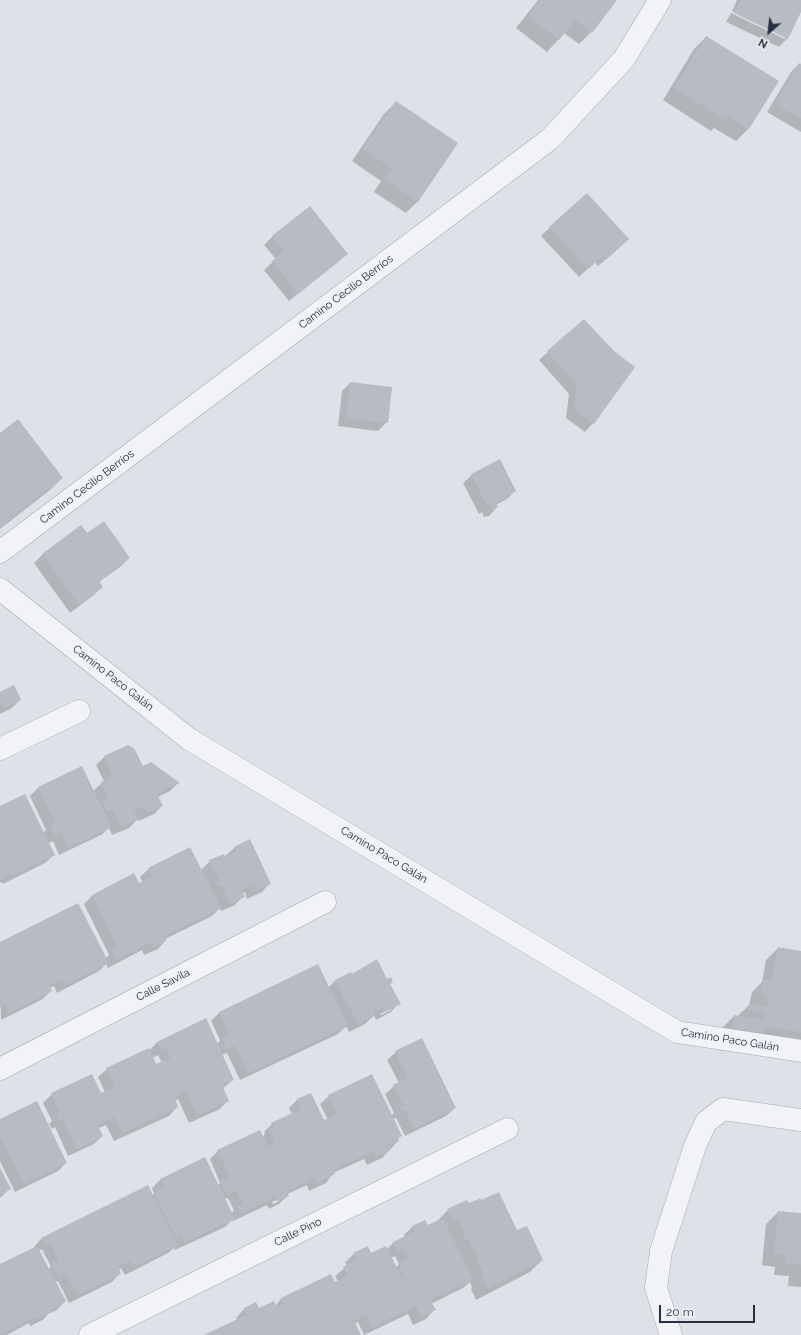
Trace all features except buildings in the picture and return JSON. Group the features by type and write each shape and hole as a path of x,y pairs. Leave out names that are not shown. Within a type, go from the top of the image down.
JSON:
{"street":[{"name":"Camino Cecilio Berríos","path":"0,552 550,139 624,59 660,0"},
{"name":"Camino Paco Galán","path":"0,589 189,739 677,1032 801,1051"},
{"path":"0,749 79,711"},
{"name":"Calle Savila","path":"0,1069 325,902"},
{"path":"671,1335 656,1288 662,1252 695,1146 706,1122 723,1109 801,1120"},
{"name":"Calle Pino","path":"90,1335 507,1129"}]}
